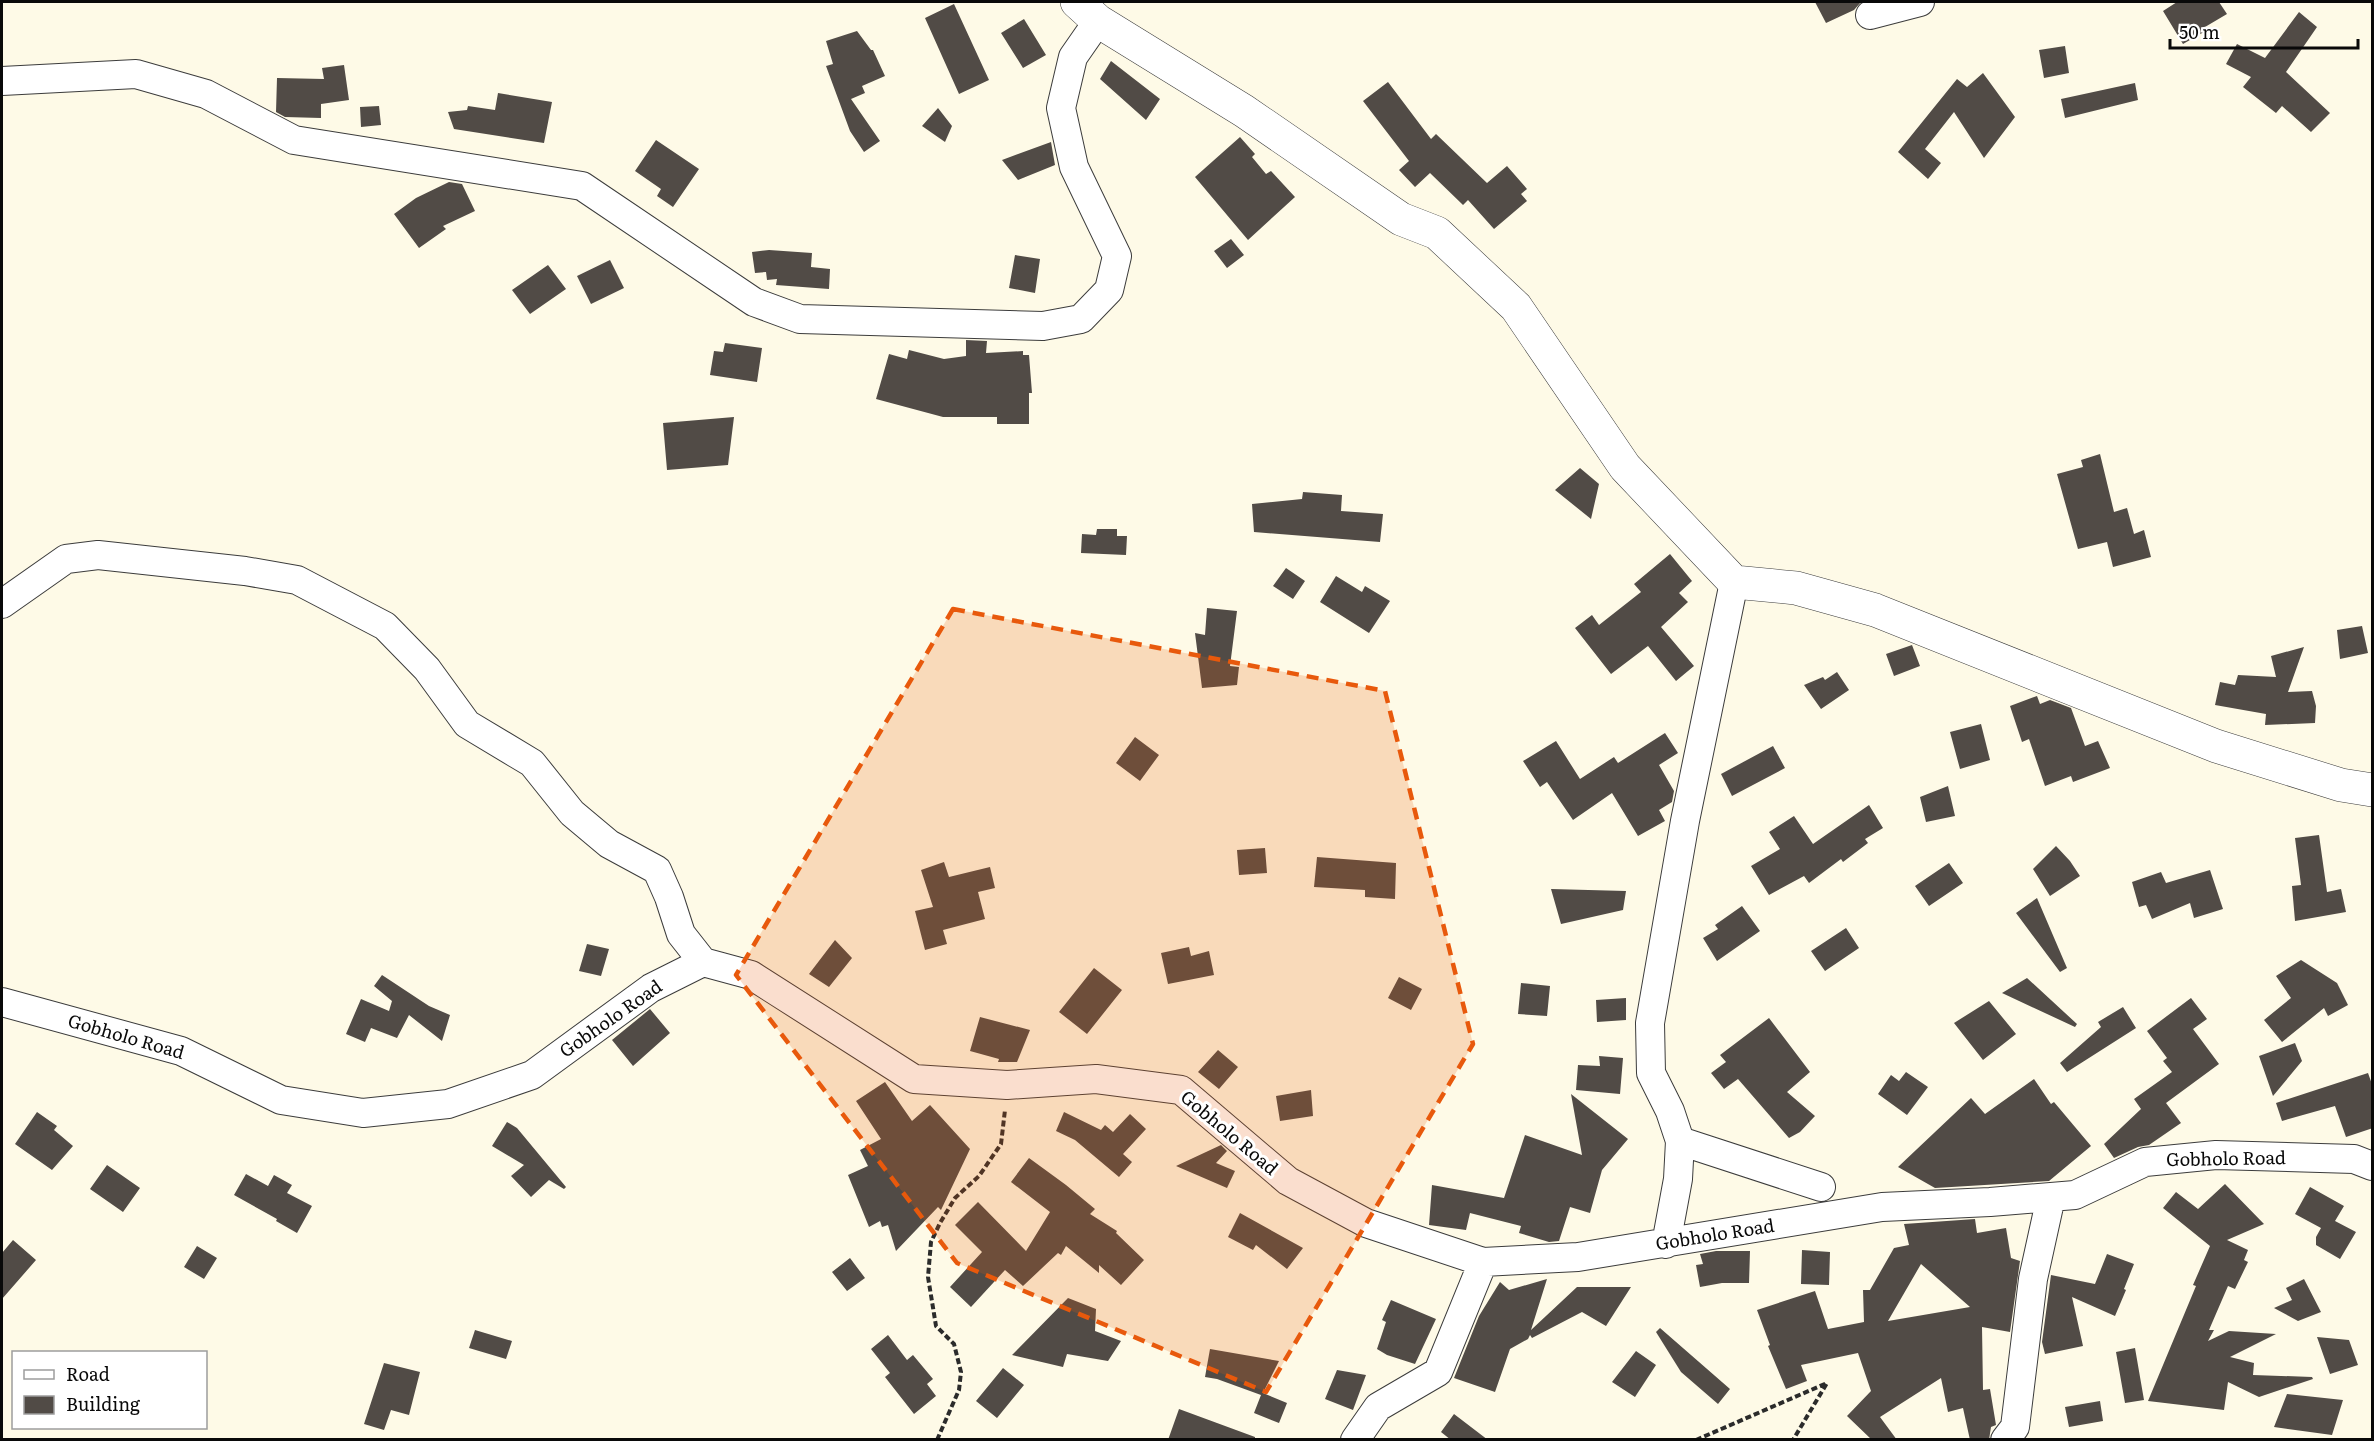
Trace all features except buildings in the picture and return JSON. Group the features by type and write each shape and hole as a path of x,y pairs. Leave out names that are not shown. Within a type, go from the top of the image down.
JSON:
{"street":[{"path":"1870,15 1920,2"},
{"path":"2,81 136,74 206,94 294,140 582,186 754,302 800,319 1043,326 1080,319 1109,290 1117,256 1074,167 1061,108 1073,57 1088,11 1244,111 1401,219 1437,233 1516,307 1624,467 1734,582 1796,588 1875,610 2216,746 2342,785 2373,790"},
{"path":"2,604 66,559 98,555 245,571 297,580 385,626 427,669 467,724 532,763 572,813 609,844 657,870 681,934 703,962"},
{"path":"1666,1244 1678,1179 1680,1141 1670,1112 1651,1073 1650,1023 1685,821 1734,582"},
{"name":"Gobholo Road","path":"2,1002 181,1051 281,1101 363,1113 448,1104 532,1075 651,988 703,962 751,975 914,1079 1007,1085 1096,1079 1182,1090 1288,1181 1366,1223 1483,1262 1578,1257 1882,1207 2075,1195 2145,1162 2216,1155 2354,1159 2373,1166"},
{"path":"1680,1141 1821,1187"},
{"path":"2006,1440 2015,1427 2033,1279 2051,1197"},
{"path":"1355,1440 1378,1407 1438,1372 1483,1262"}],"path":[{"path":"937,1440 959,1390 961,1372 954,1344 936,1326 928,1277 931,1242 955,1198 979,1176 1001,1144 1007,1085"},
{"path":"1696,1440 1827,1383 1792,1440"}],"highlighted area":[{"path":"953,609 1385,691 1473,1044 1266,1392 957,1263 736,975"}]}
